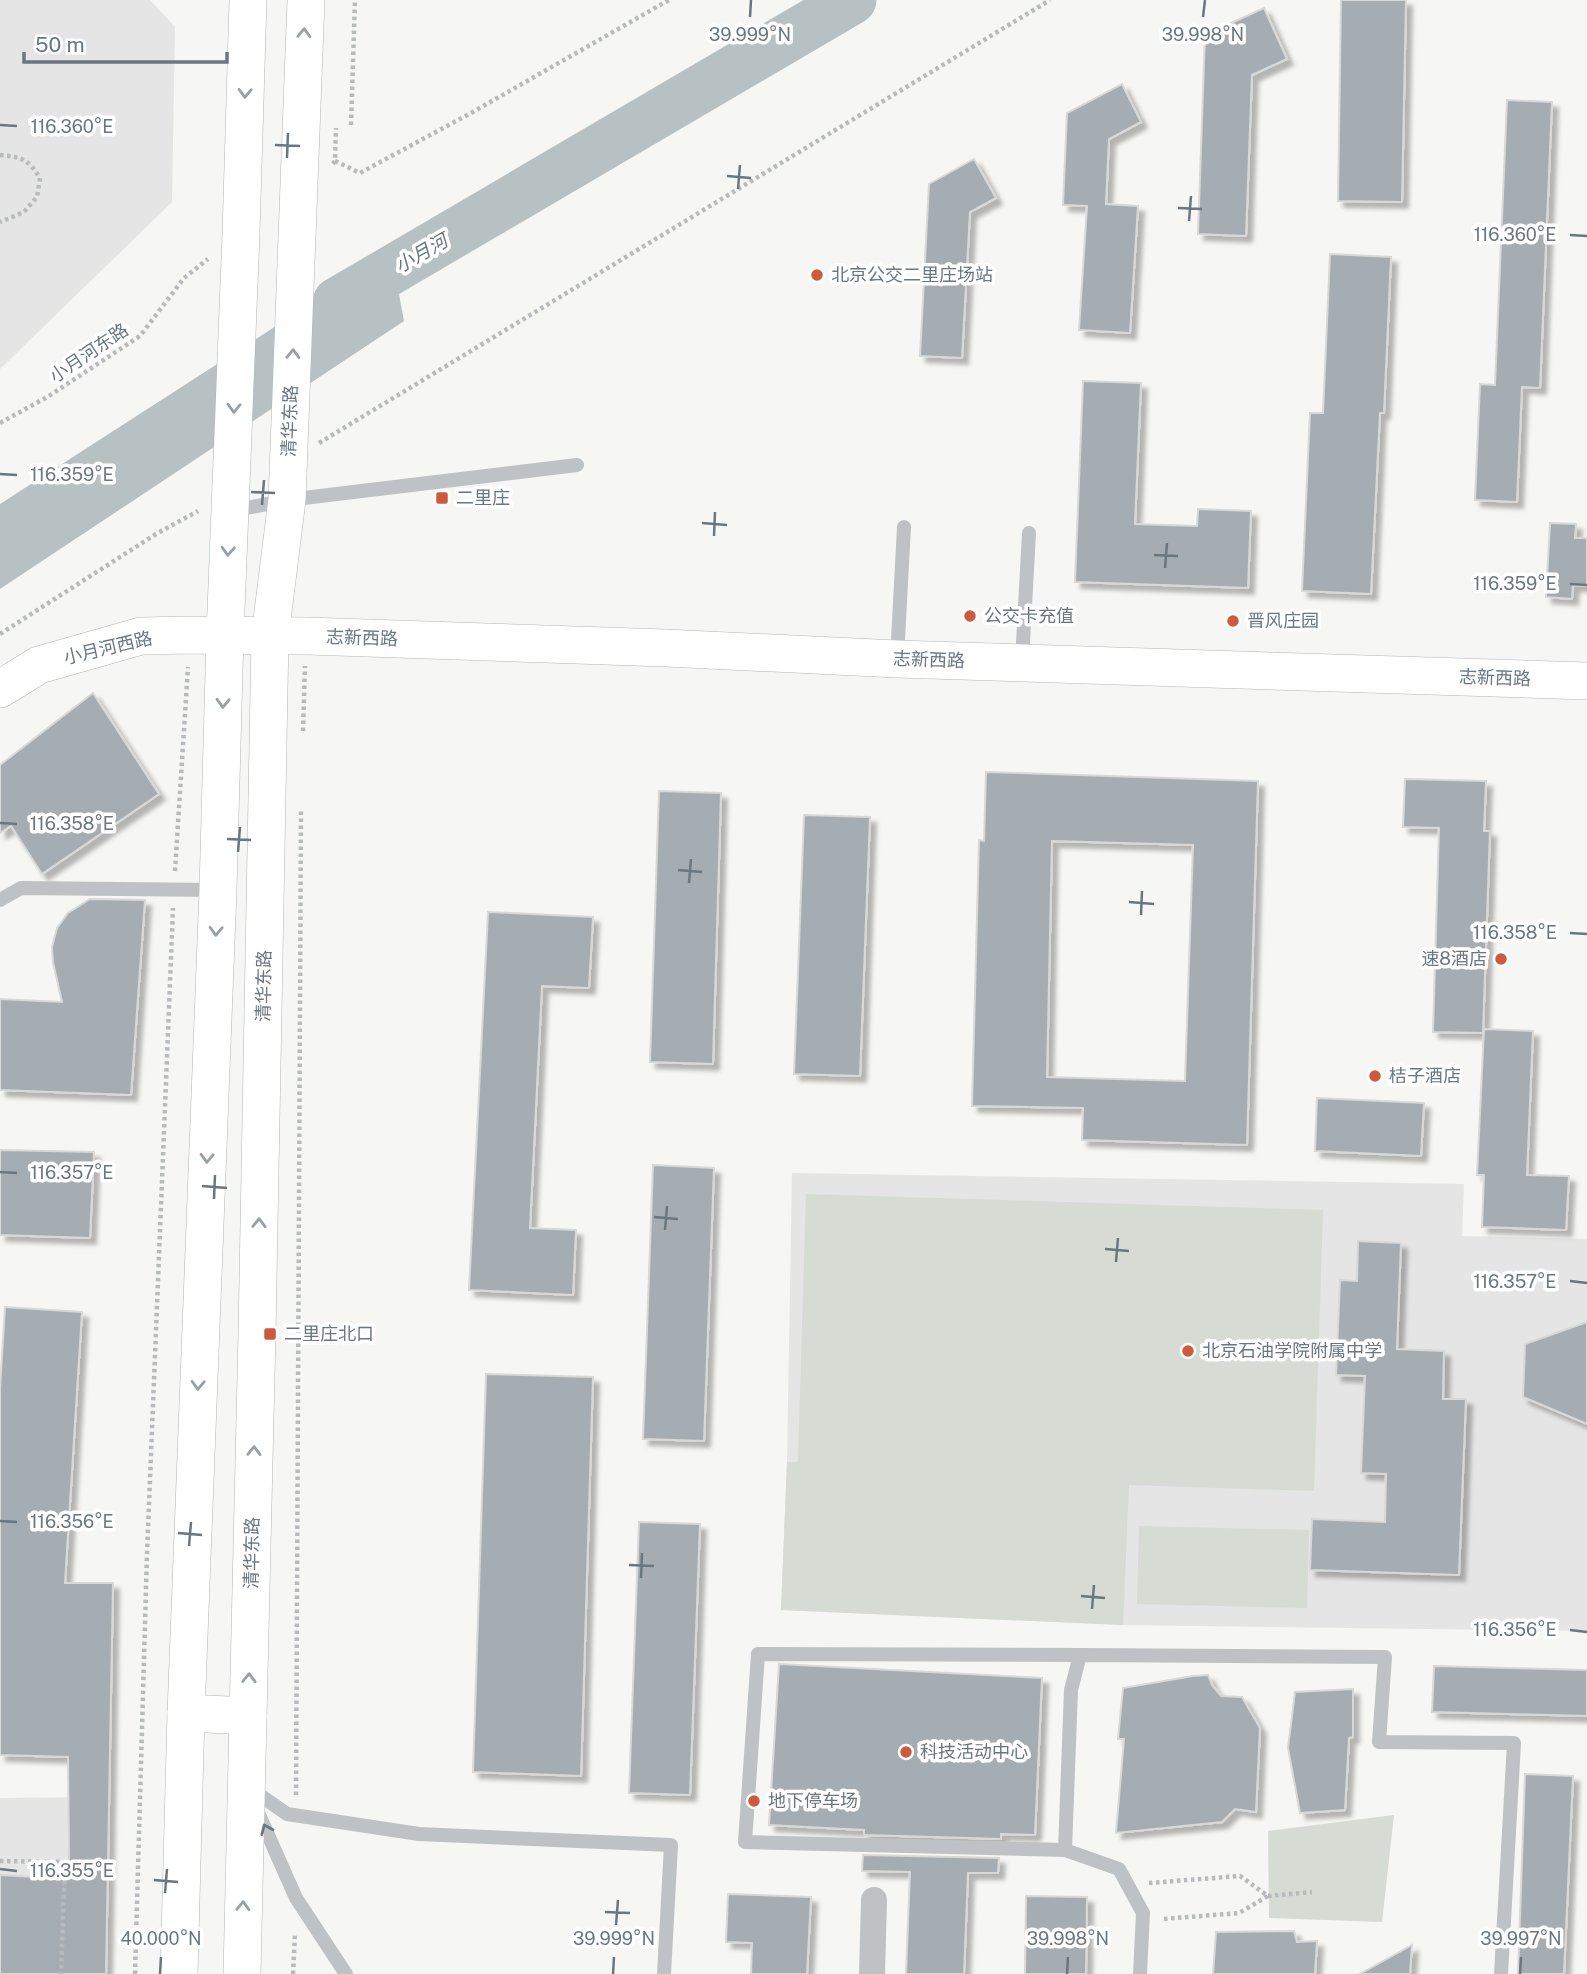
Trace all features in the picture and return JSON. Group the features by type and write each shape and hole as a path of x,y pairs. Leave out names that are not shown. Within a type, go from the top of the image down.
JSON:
{"main road":[{"path":"179,1974 186,1713 218,890 207,635 230,488 241,250 248,0"},
{"name":"清华东路","path":"242,1974 270,636 287,500 305,435 297,223 306,0"},
{"name":"小月河西路","path":"0,689 39,665 141,636 270,636"},
{"name":"志新西路","path":"270,636 1587,681"},
{"path":"186,1713 248,1716"}],"street":[{"path":"872,1974 874,1900"}],"lane":[{"path":"230,488 287,500 577,465"},
{"path":"897,659 904,527"},
{"path":"1022,663 1030,533"},
{"path":"0,900 21,888 218,890"},
{"path":"1140,1974 1143,1913 1119,1870 1065,1850 745,1842 758,1654 1385,1657 1378,1742 1514,1743 1501,1974"},
{"path":"1065,1850 1071,1690 1080,1655"},
{"path":"247,1786 287,1814 419,1834 671,1845 664,1974"},
{"path":"247,1786 296,1898 346,1974"}],"path":[{"path":"351,125 355,0"},
{"path":"335,160 360,173 669,0"},
{"path":"305,435 1050,0"},
{"path":"0,155 17,156 30,163 40,178 37,197 24,212 0,222"},
{"name":"小月河东路","path":"0,423 49,396 140,336 184,278 241,250"},
{"path":"0,634 230,488"},
{"path":"135,1974 147,1554 174,889 207,635"},
{"path":"303,737 307,636"},
{"path":"296,1816 301,800"},
{"path":"0,1861 65,1862 61,1974"},
{"path":"1128,1885 1240,1876 1268,1896"},
{"path":"1161,1919 1239,1913 1268,1896 1312,1892"},
{"path":"293,1974 296,1898"}],"shaded area":[{"path":"0,0 150,0 175,27 172,202 0,369"},
{"path":"391,252 404,321 0,589 0,504"},
{"name":"北京石油学院附属中学","path":"792,1173 1464,1184 1462,1236 1587,1239 1587,1631 1123,1625 781,1610 787,1462"},
{"path":"806,1194 1323,1210 1314,1491 1129,1485 1123,1625 781,1610 787,1462 798,1462"},
{"path":"1139,1526 1309,1530 1307,1608 1137,1604"},
{"path":"109,1797 101,1974 0,1974 0,1798"},
{"path":"1394,1815 1382,1922 1269,1918 1268,1831"}],"building":[{"path":"1341,0 1406,0 1402,202 1338,201"},
{"path":"1264,8 1287,59 1252,75 1246,236 1198,234 1205,35"},
{"path":"1122,84 1141,122 1109,139 1106,204 1138,206 1130,333 1079,330 1087,206 1063,205 1067,113"},
{"path":"1507,100 1552,102 1540,388 1522,387 1517,502 1475,500 1480,384 1495,385"},
{"path":"974,159 996,198 970,212 962,358 920,356 929,184"},
{"path":"1330,254 1391,257 1384,413 1380,413 1371,594 1302,591 1310,413 1323,413"},
{"path":"1083,381 1141,383 1135,524 1197,526 1198,509 1251,511 1248,588 1075,582"},
{"path":"1550,523 1576,524 1575,538 1587,538 1587,586 1573,585 1572,599 1546,597"},
{"path":"93,693 159,794 42,874 11,826 0,833 0,765"},
{"path":"986,772 1258,781 1247,1145 1082,1140 1083,1108 972,1106 979,840 984,841","holes":["1052,841 1193,845 1185,1081 1047,1077"]},
{"path":"1405,779 1486,781 1484,831 1490,831 1483,1033 1433,1032 1439,828 1403,827"},
{"path":"659,791 721,793 713,1064 650,1062"},
{"path":"804,815 870,817 860,1076 794,1074"},
{"path":"90,899 145,900 131,1095 0,1090 0,999 62,1002 53,962 52,947 57,928 68,913"},
{"path":"488,912 593,917 589,988 542,986 530,1228 576,1230 573,1295 469,1290"},
{"path":"1484,1029 1533,1031 1527,1175 1569,1176 1566,1230 1482,1227 1484,1175 1477,1175"},
{"path":"1317,1098 1424,1103 1421,1156 1315,1151"},
{"path":"0,1150 94,1152 90,1238 0,1235"},
{"path":"653,1165 714,1168 704,1441 643,1439"},
{"path":"1358,1241 1401,1243 1397,1349 1444,1351 1443,1399 1466,1399 1459,1575 1310,1570 1312,1519 1385,1522 1386,1474 1361,1473 1365,1376 1336,1375 1340,1280 1357,1281"},
{"path":"5,1307 82,1312 65,1583 113,1583 106,1974 0,1974 0,1875 68,1879 69,1854 68,1757 0,1755 0,1389"},
{"path":"1587,1322 1587,1424 1523,1397 1525,1344"},
{"path":"486,1374 593,1377 581,1776 473,1772"},
{"path":"639,1522 700,1524 690,1795 629,1793"},
{"name":"科技活动中心","path":"779,1664 1042,1678 1035,1835 1001,1834 1001,1839 864,1835 864,1830 769,1825"},
{"path":"1434,1666 1587,1670 1587,1716 1432,1712"},
{"path":"1208,1675 1221,1696 1242,1697 1260,1728 1256,1812 1235,1809 1222,1822 1116,1833 1124,1739 1118,1739 1123,1688"},
{"path":"1353,1689 1353,1737 1349,1738 1345,1810 1300,1813 1288,1748 1295,1692"},
{"path":"1525,1774 1573,1776 1564,1974 1518,1974"},
{"path":"863,1855 999,1858 998,1873 968,1873 964,1974 906,1974 910,1872 862,1871"},
{"path":"728,1894 811,1897 807,1974 751,1974 752,1943 726,1942"},
{"path":"1026,1896 1087,1897 1086,1974 1025,1974"},
{"path":"1294,1931 1297,1942 1317,1941 1315,1974 1213,1974 1216,1932"},
{"path":"1412,1945 1410,1974 1360,1974"}],"waterway":[{"name":"小月河","path":"337,302 852,0"}],"place":[{"name":"北京公交二里庄场站","path":"817,275"},
{"name":"二里庄","path":"442,498"},
{"name":"公交卡充值","path":"970,616"},
{"name":"晋风庄园","path":"1233,621"},
{"name":"速8酒店","path":"1501,959"},
{"name":"桔子酒店","path":"1375,1076"},
{"name":"二里庄北口","path":"270,1334"},
{"name":"北京石油学院附属中学","path":"1188,1351"},
{"name":"科技活动中心","path":"906,1752"},
{"name":"地下停车场","path":"754,1801"}]}
